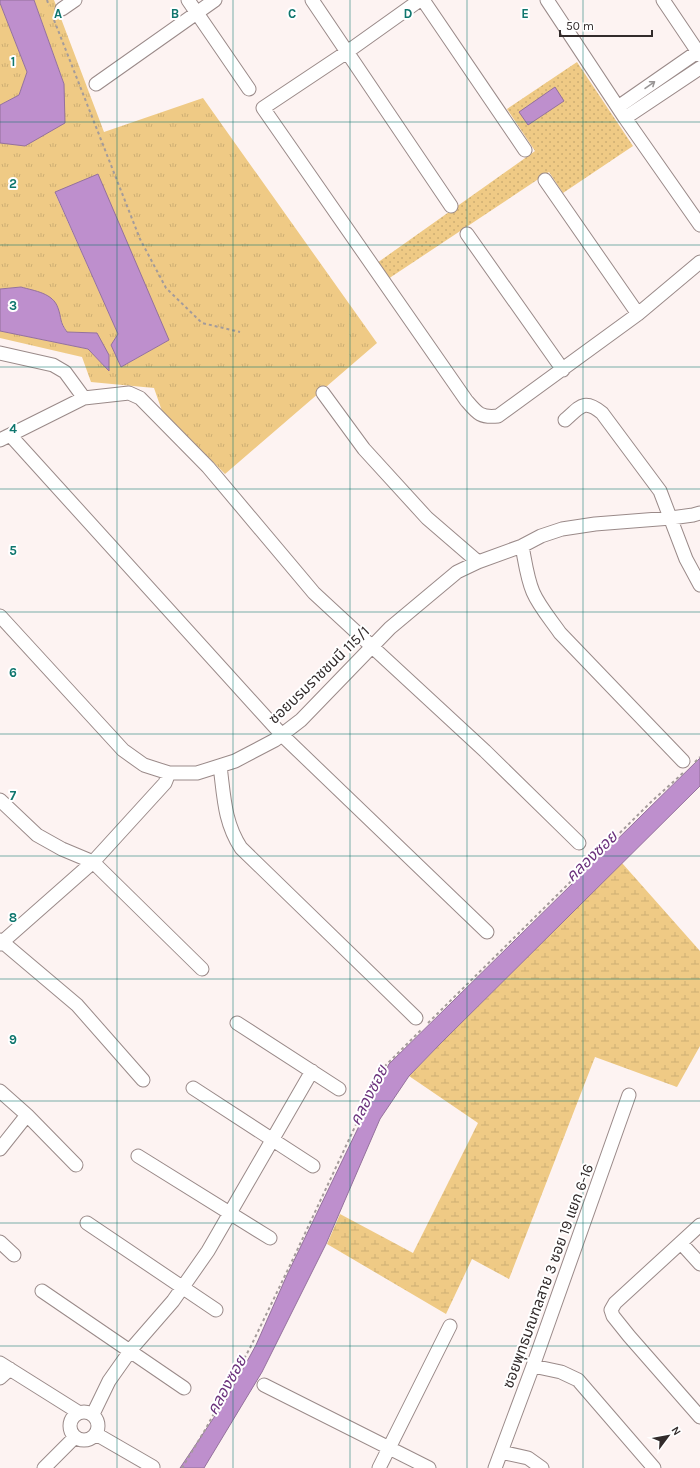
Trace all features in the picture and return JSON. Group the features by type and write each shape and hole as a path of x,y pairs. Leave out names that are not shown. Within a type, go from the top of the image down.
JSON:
{"street":[{"path":"55,10 75,0"},
{"path":"188,0 249,89"},
{"path":"96,84 215,0"},
{"path":"312,0 451,206"},
{"path":"420,0 347,52 263,108 466,400 477,413 486,417 498,416 638,314 700,262"},
{"path":"423,0 525,150"},
{"path":"547,0 625,118 700,225"},
{"path":"618,107 699,52 663,0"},
{"path":"625,118 700,68"},
{"path":"545,180 638,314"},
{"path":"467,234 563,370"},
{"path":"0,353 53,364 65,372 84,398"},
{"path":"488,932 282,735 5,438 84,398 129,393 140,398 208,467 314,593 486,751 579,843"},
{"path":"324,393 364,449 427,518 478,562"},
{"path":"565,420 580,406 586,404 594,407 602,413 660,491 686,559 700,585"},
{"name":"ซอยบรมราชชนนี 115/1","path":"0,616 123,750 144,765 168,773 198,773 235,761 282,735 301,720 390,628 457,572 478,562 522,546 541,536 562,529 594,524 693,516 700,513"},
{"path":"522,546 529,582 533,593 560,633 687,765"},
{"path":"220,766 228,821 233,836 241,848 416,1018"},
{"path":"142,1080 77,1005 1,942 93,862 165,782 168,773"},
{"path":"0,800 37,835 62,849 93,862 202,969"},
{"path":"237,1023 339,1089"},
{"path":"93,1414 109,1381 130,1351 174,1301 208,1251 312,1071"},
{"path":"193,1088 313,1166"},
{"path":"0,1091 27,1115 76,1165"},
{"name":"ซอยพุทธมณฑลสาย 3 ซอย 19 แยก 6-16","path":"495,1468 533,1366 629,1095"},
{"path":"0,1149 27,1115"},
{"path":"138,1156 270,1238"},
{"path":"87,1223 216,1310"},
{"path":"700,1225 615,1303 611,1310 613,1316 628,1336 700,1417"},
{"path":"0,1242 14,1255"},
{"path":"681,1243 700,1264"},
{"path":"42,1292 184,1388"},
{"path":"378,1468 450,1326"},
{"path":"0,1378 5,1366 78,1412"},
{"path":"533,1366 561,1372 578,1380 654,1468"},
{"path":"264,1385 429,1468"},
{"path":"86,1411 93,1414 98,1420 99,1427 96,1434 90,1439 83,1440 76,1437 71,1431 70,1424 72,1417 78,1412 86,1411"},
{"path":"96,1434 153,1467"},
{"path":"44,1468 76,1437"},
{"path":"501,1452 528,1458 542,1468"}],"path":[{"path":"47,0 55,10 140,239 166,288 202,323 240,332"},
{"path":"182,1468 205,1430 253,1341 382,1069 652,802 687,765 700,757"}],"green space":[{"path":"34,0 54,0 104,132 203,98 377,343 225,474 162,411 154,388 91,382 82,357 0,338 0,331 88,349 108,370 97,333 67,332 61,322 58,307 21,287 0,289 0,143 64,84","holes":["55,193 169,340 121,367 111,345 118,334"]},
{"path":"0,3 27,72 19,95 0,105"},
{"path":"577,62 633,146 563,193 549,172 388,279 377,263 535,151 507,109"},
{"path":"622,863 700,951 700,1046 677,1087 595,1057 509,1279 472,1259 446,1314 327,1244 340,1214 413,1253 478,1123 409,1076"}],"shaded area":[{"path":"0,0 34,0 64,84 65,123 25,146 0,143 0,105 19,95 27,72"},
{"path":"555,87 564,101 528,125 519,112"},
{"path":"98,174 169,340 121,367 111,345 118,334 55,192"},
{"path":"21,287 38,291 52,299 56,303 64,328 67,332 97,333 109,355 109,371 88,349 0,331 0,289"},
{"path":"700,758 700,786 409,1076 380,1119 326,1244 262,1372 204,1468 180,1468 227,1398 256,1345 287,1275 389,1064"}],"water label":[{"name":"คลองซอย","path":"591,856"},
{"name":"คลองซอย","path":"368,1095"},
{"name":"คลองซอย","path":"226,1385"}]}
